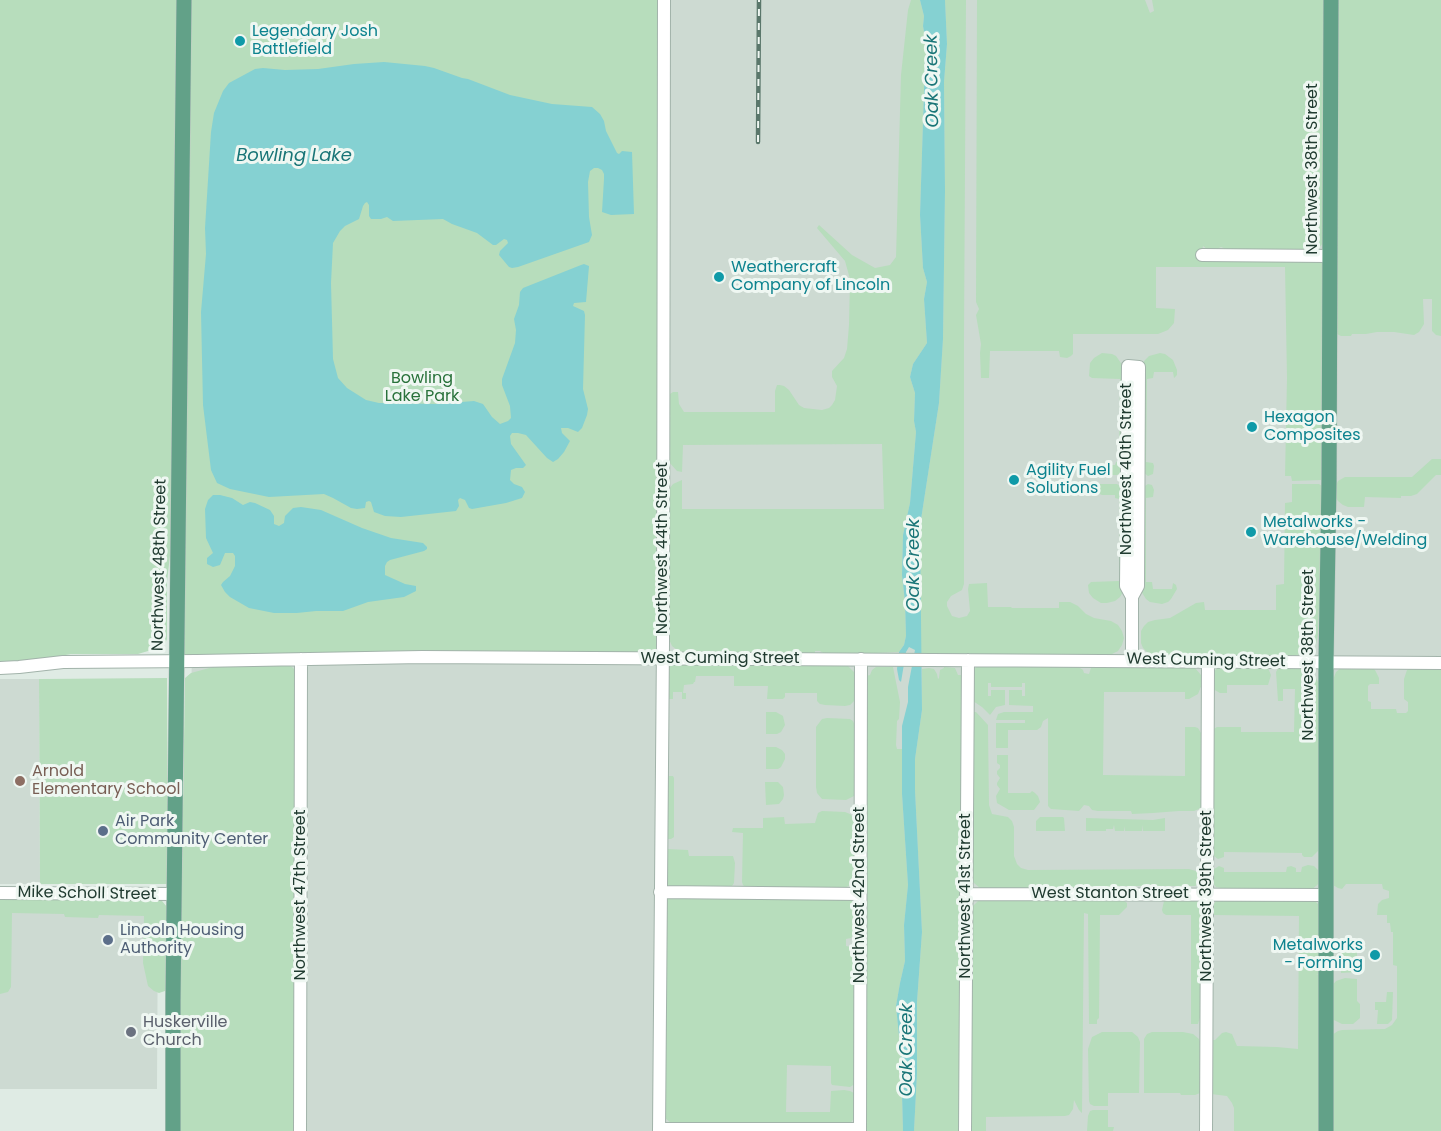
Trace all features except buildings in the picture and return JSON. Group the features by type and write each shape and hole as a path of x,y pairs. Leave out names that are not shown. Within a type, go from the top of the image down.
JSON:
{"main road":[{"name":"Northwest 48th Street","path":"172,1131 184,0"},
{"name":"Northwest 38th Street","path":"1326,1131 1326,662 1331,0"}],"street":[{"name":"Northwest 44th Street","path":"659,1130 664,0"},
{"path":"1202,255 1330,256"},
{"name":"Northwest 40th Street","path":"1132,660 1132,597 1126,586 1133,367"},
{"name":"West Cuming Street","path":"0,668 63,662 422,657 1441,663"},
{"name":"Northwest 47th Street","path":"300,1131 301,659"},
{"name":"Northwest 42nd Street","path":"860,1130 861,659"},
{"name":"Northwest 41st Street","path":"965,1131 968,660"},
{"name":"Northwest 39th Street","path":"1206,1131 1208,662"},
{"path":"660,892 860,894"},
{"name":"Mike Scholl Street","path":"0,893 174,894"},
{"name":"West Stanton Street","path":"966,894 1327,895"},
{"path":"659,1130 860,1130"}],"shaded area":[{"path":"195,0 1441,0 1441,1131 186,1131 192,638"},
{"name":"Arnold Elementary School","path":"0,679 39,679 40,884 0,884"},
{"path":"158,905 157,1089 0,1089 0,906"}],"green space":[{"path":"0,0 179,0 173,529 167,582 167,639 165,644 158,648 138,654 71,654 37,660 0,662"},
{"name":"Bowling Lake Park","path":"184,0 664,0 662,658 177,660"},
{"path":"911,0 920,0 927,50 920,215 923,268 927,282 924,299 927,343 913,364 910,377 915,393 916,432 910,503 903,535 902,575 906,636 904,645 899,652 851,654 825,654 820,651 815,651 815,654 682,652 672,646 668,637 666,497 673,484 682,480 682,509 884,509 882,444 683,445 682,472 677,471 669,462 667,453 668,398 673,392 678,392 679,404 684,412 775,412 775,391 777,385 780,385 789,390 799,405 804,408 822,410 832,405 837,386 832,377 832,371 844,358 847,349 850,279 845,261 817,228 819,225 852,255 875,268 890,265 896,257 901,75"},
{"path":"945,0 966,0 964,584 962,590 951,596 947,606 952,616 959,618 967,616 970,611 969,584 987,583 988,607 1059,608 1059,602 1070,602 1094,618 1111,621 1118,625 1124,638 1122,645 1118,651 1108,656 921,653 920,526 939,403 943,339 944,82 947,44"},
{"path":"977,0 1145,0 1150,13 1154,11 1152,0 1325,0 1323,243 1318,249 1226,249 1221,247 1207,249 1203,246 1201,257 1319,261 1322,263 1324,268 1322,480 1292,481 1291,476 1285,476 1287,378 1285,267 1156,267 1156,308 1175,309 1174,323 1168,330 1158,334 1073,334 1073,354 1067,358 1060,357 1059,351 990,351 989,378 981,378 981,344 976,315 979,309 976,302"},
{"path":"1335,0 1441,0 1441,336 1432,331 1432,299 1423,299 1424,324 1414,335 1377,332 1341,336 1337,334 1335,328"},
{"path":"1102,353 1116,356 1123,366 1122,473 1117,475 1097,475 1095,472 1101,465 1115,465 1119,461 1120,379 1089,376 1090,363"},
{"path":"1160,353 1173,360 1177,375 1174,378 1173,372 1154,372 1153,378 1147,379 1146,462 1153,463 1154,466 1153,474 1148,476 1143,472 1141,368 1149,356"},
{"path":"1432,459 1441,459 1441,475 1436,475 1417,494 1401,496 1401,498 1365,497 1364,507 1343,505 1334,495 1338,481 1345,477 1412,477"},
{"path":"1098,484 1117,484 1123,488 1123,592 1115,601 1107,603 1101,603 1093,598 1089,593 1088,585 1091,582 1119,581 1119,499 1115,498 1115,495 1102,495 1095,492"},
{"path":"1148,484 1152,485 1154,490 1153,497 1146,498 1146,582 1152,582 1153,589 1172,589 1173,583 1177,589 1168,602 1162,604 1150,602 1141,591 1142,488"},
{"path":"1292,484 1319,484 1323,487 1316,644 1303,654 1289,656 1164,656 1159,654 1158,656 1148,653 1141,643 1141,631 1144,626 1148,622 1170,618 1196,603 1204,602 1205,610 1276,610 1276,585 1284,584 1285,503 1292,502"},
{"path":"675,663 848,666 854,672 856,699 850,705 845,706 820,704 817,701 817,693 785,693 783,699 767,699 768,686 734,686 734,676 696,676 693,684 684,685 683,693 686,693 686,699 682,699 682,692 673,692 673,699 669,699 666,671"},
{"path":"286,664 296,671 295,1131 178,1131 185,678 191,673 213,667"},
{"path":"981,664 1077,666 1084,673 1089,674 1091,668 1098,666 1195,668 1201,675 1202,684 1198,694 1189,699 1185,699 1185,692 1104,692 1103,775 1185,776 1185,727 1195,727 1201,733 1203,748 1202,805 1194,811 1132,814 1131,811 1092,810 1089,806 1084,805 1079,811 1051,809 1048,806 1048,718 1037,730 1008,730 1008,748 996,748 996,723 1025,723 1025,720 996,720 998,714 1033,712 1033,706 1009,705 1009,690 1022,690 1022,696 1025,696 1025,683 1022,683 1022,687 991,687 991,683 988,683 988,696 991,696 991,690 1005,690 1005,705 996,707 990,715 973,701 974,669"},
{"path":"876,667 893,667 900,702 896,745 897,749 902,749 902,794 908,885 904,925 905,961 896,1006 901,1056 903,1131 863,1131 864,812 867,808 865,720 868,702 866,676 870,675"},
{"path":"944,667 955,668 958,675 962,675 961,1131 914,1131 917,1002 922,932 915,759 922,710 922,669 934,669 938,679 940,670"},
{"path":"1279,667 1302,667 1313,672 1318,682 1320,849 1312,857 1304,857 1302,853 1224,852 1224,857 1218,859 1211,854 1212,730 1217,727 1241,727 1241,732 1294,732 1295,689 1283,689 1283,701 1278,701 1276,672"},
{"path":"1342,667 1375,670 1379,684 1368,686 1368,701 1371,702 1371,709 1396,709 1397,713 1406,713 1408,702 1404,699 1404,679 1407,670 1412,667 1441,667 1441,1131 1329,1131 1332,1035 1342,1030 1385,1029 1397,1018 1397,966 1393,965 1393,932 1391,932 1390,923 1387,923 1387,915 1377,915 1378,904 1389,898 1389,891 1383,889 1382,884 1346,884 1342,889 1333,885 1333,680 1336,672"},
{"path":"1217,668 1268,668 1271,675 1268,685 1227,685 1227,693 1220,693 1211,688 1214,672"},
{"path":"167,678 168,884 40,884 39,679"},
{"path":"766,712 776,712 783,716 785,725 781,732 766,734"},
{"path":"973,712 976,712 988,725 989,805 992,814 1008,817 1012,821 1014,856 1021,868 1028,870 1189,869 1201,875 1199,883 1195,886 1118,886 1114,890 980,888 970,876"},
{"path":"822,719 850,719 857,730 856,790 854,796 846,800 822,799 817,793 816,727"},
{"path":"766,747 776,747 785,754 785,759 778,769 766,769"},
{"path":"997,755 1008,755 1008,793 1030,793 1032,791 1038,796 1040,802 1034,810 1009,810 997,803 996,796 1000,789 997,783 1000,778 997,771 1000,765 997,763"},
{"path":"666,777 674,778 674,837 666,839"},
{"path":"765,782 778,782 783,787 784,795 779,804 766,805"},
{"path":"822,811 845,812 850,814 856,822 855,879 851,885 844,888 746,888 743,885 743,833 732,832 733,828 763,828 763,818 784,817 785,824 815,823 818,813"},
{"path":"1040,817 1063,817 1065,831 1036,831 1036,821"},
{"path":"1086,818 1153,820 1165,818 1165,831 1143,831 1143,825 1142,831 1125,831 1124,826 1124,831 1115,831 1114,825 1113,829 1106,829 1106,831 1086,831"},
{"path":"667,849 688,850 689,856 733,856 734,883 729,888 670,887 665,883"},
{"path":"1219,866 1224,868 1224,872 1286,872 1287,867 1291,866 1296,868 1296,872 1301,872 1302,867 1314,866 1320,872 1319,883 1311,890 1222,890 1212,882 1211,871"},
{"path":"670,896 845,896 852,900 855,909 855,931 851,938 846,939 846,946 851,947 855,952 855,1084 850,1087 832,1085 831,1066 787,1065 786,1112 830,1112 831,1091 850,1091 854,1093 854,1118 850,1124 678,1124 671,1123 664,1117 665,902"},
{"path":"0,898 162,901 167,907 165,991 159,993 148,986 143,963 144,916 99,915 98,918 65,917 64,914 12,913 11,987 8,992 0,994"},
{"path":"1178,898 1194,899 1202,907 1202,1011 1198,1024 1191,1024 1191,915 1166,915 1162,910 1164,901"},
{"path":"980,899 1122,899 1127,903 1127,907 1119,915 1100,915 1099,1018 1097,1024 1089,1024 1088,914 1084,913 1082,1113 1074,1100 1073,1109 1069,1115 986,1117 986,1131 969,1131 972,907"},
{"path":"1313,899 1319,905 1321,974 1316,974 1321,975 1319,1131 1234,1131 1232,1103 1227,1096 1211,1094 1212,1040 1226,1032 1232,1034 1237,1046 1298,1049 1299,916 1213,915 1213,905 1217,900"},
{"path":"1357,944 1357,972 1341,973 1341,945"},
{"path":"1345,978 1357,979 1360,1018 1353,1024 1342,1024 1334,1020 1332,1016 1332,986 1336,981"},
{"path":"1387,992 1393,992 1392,1020 1388,1024 1377,1024 1378,1010 1375,1010 1375,1002 1386,1002"},
{"path":"1102,1032 1132,1032 1138,1037 1140,1042 1139,1093 1108,1093 1108,1106 1094,1106 1089,1101 1088,1049 1092,1037"},
{"path":"1152,1032 1183,1032 1193,1034 1199,1039 1201,1045 1200,1093 1181,1095 1180,1093 1144,1093 1144,1039"},
{"path":"1093,1110 1108,1110 1108,1127 1114,1127 1113,1131 1087,1131 1088,1116"}],"water":[{"name":"Oak Creek","path":"920,0 945,0 947,44 944,82 943,339 939,403 920,526 922,710 915,759 915,790 922,932 917,1002 914,1131 903,1131 901,1056 896,1006 905,961 904,925 908,885 902,794 902,726 908,702 908,687 915,650 909,647 906,652 901,682 897,669 899,652 906,636 902,575 903,535 910,503 916,432 915,393 910,377 913,364 927,343 924,299 927,282 923,268 920,215 927,50"},
{"name":"Bowling Lake","path":"384,62 434,68 510,95 552,104 592,107 604,121 606,131 617,153 632,152 634,214 611,215 602,212 604,174 602,170 594,168 590,171 588,182 592,235 589,242 518,267 509,267 499,255 508,243 507,240 504,239 493,245 477,233 443,219 393,221 387,217 371,219 367,202 363,206 359,219 345,226 333,243 331,283 333,359 338,378 347,388 366,400 379,403 436,404 474,401 483,404 500,424 511,418 502,379 515,343 514,319 519,305 520,292 523,288 581,265 589,266 586,302 574,303 573,306 584,311 585,315 583,389 588,409 587,415 578,432 561,428 562,433 570,441 564,452 553,462 526,435 512,433 511,444 526,465 523,468 511,470 510,480 522,487 525,492 522,498 506,503 472,509 465,500 460,498 456,511 401,517 385,516 374,512 369,501 366,502 365,508 357,509 324,494 269,497 230,489 217,483 211,470 203,405 201,312 211,132 214,113 223,91 229,83 255,69 318,69"},
{"path":"213,495 232,498 243,505 250,502 255,503 270,510 274,516 274,524 279,526 284,523 285,516 293,508 301,507 321,510 391,538 423,543 427,547 424,551 390,560 385,566 385,575 416,586 416,591 404,597 368,602 343,611 274,613 249,608 230,597 221,585 230,576 235,566 233,553 225,553 220,565 213,567 207,564 207,558 213,553 206,538 205,509 208,500"}],"railway":[{"path":"758,142 759,0"}],"place":[{"name":"Legendary Josh Battlefield","path":"240,41"},
{"name":"Weathercraft Company of Lincoln","path":"719,277"},
{"name":"Hexagon Composites","path":"1252,427"},
{"name":"Agility Fuel Solutions","path":"1014,480"},
{"name":"Metalworks - Warehouse/Welding","path":"1251,532"},
{"name":"Arnold Elementary School","path":"20,781"},
{"name":"Air Park Community Center","path":"103,831"},
{"name":"Lincoln Housing Authority","path":"108,940"},
{"name":"Metalworks - Forming","path":"1375,955"},
{"name":"Huskerville Church","path":"131,1032"}]}
